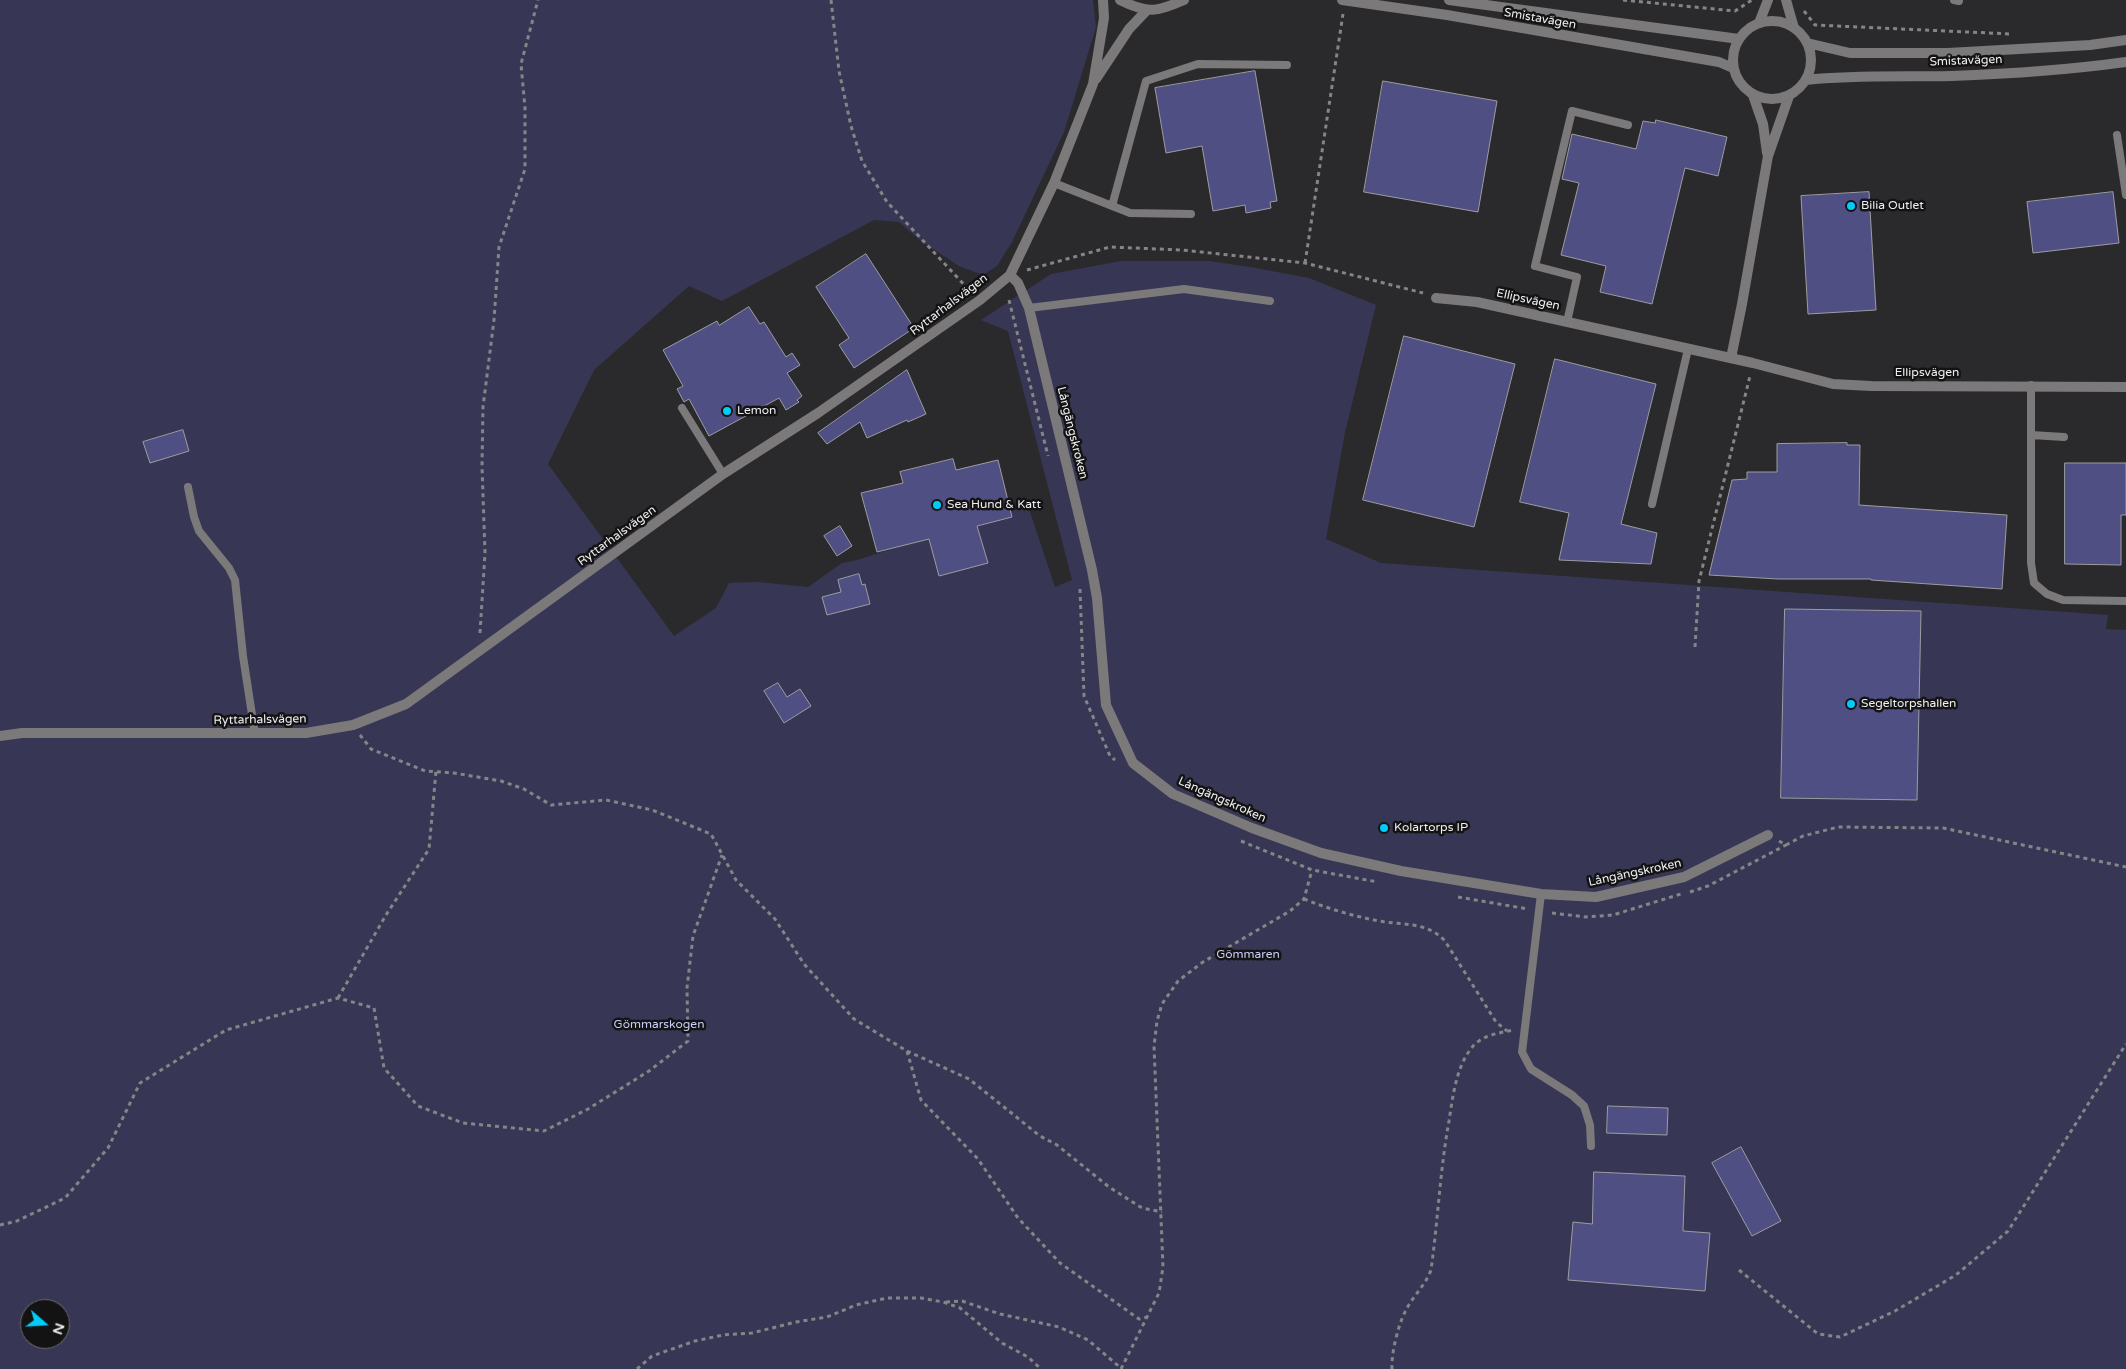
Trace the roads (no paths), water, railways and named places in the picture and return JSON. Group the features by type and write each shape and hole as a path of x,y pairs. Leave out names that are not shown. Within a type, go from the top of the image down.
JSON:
{"street":[{"name":"Ryttarhalsvägen","path":"0,736 22,733 306,733 352,725 406,704 723,474 818,412 980,300 1010,275 1054,184 1093,84 1104,18 1104,0"},
{"path":"1120,0 1147,10 1161,10 1184,0"},
{"name":"Smistavägen","path":"1448,0 1739,40"},
{"path":"1759,23 1768,0"},
{"path":"1786,1 1794,28 1807,43 1811,58 1810,70 1806,80 1798,90 1789,96 1770,100 1753,95 1741,85 1733,68 1733,54 1739,40 1747,30 1759,23 1776,21 1794,28"},
{"name":"Smistavägen","path":"1343,4 1447,16 1709,60 1733,68"},
{"name":"Ryttarhalsvägen","path":"1093,84 1129,29 1147,10"},
{"name":"Smistavägen","path":"1807,43 1850,53 1948,53 2090,45 2126,40"},
{"name":"Smistavägen","path":"1806,80 1846,76 1952,76 2090,67 2126,62"},
{"path":"1753,95 1763,124 1768,156"},
{"path":"1730,358 1742,304 1768,156 1789,96"},
{"name":"Långängskroken","path":"1010,275 1018,283 1029,308 1092,570 1097,598 1106,705 1134,762 1173,794 1252,828 1321,853 1401,871 1541,894 1596,897 1684,878 1768,835"},
{"name":"Ellipsvägen","path":"1436,298 1477,302 1688,348 1833,384 1871,386 2031,385 2126,387"}],"lane":[{"path":"1112,206 1146,81 1198,64 1287,65"},
{"path":"1567,322 1577,277 1535,266 1572,111 1628,125"},
{"path":"2117,135 2126,195"},
{"path":"1054,184 1130,213 1191,214"},
{"path":"1029,308 1184,289 1270,301"},
{"path":"1652,504 1688,348"},
{"path":"2031,385 2032,563 2034,583 2047,594 2063,600 2125,601"},
{"path":"682,408 723,474"},
{"path":"2031,435 2064,437"},
{"path":"188,487 194,517 200,531 229,568 235,580 243,656 255,734"},
{"path":"1541,894 1522,1052 1531,1069 1572,1095 1584,1106 1590,1125 1592,1146"}],"place":[{"name":"Bilia Outlet","path":"1851,206"},
{"name":"Lemon","path":"727,411"},
{"name":"Sea Hund & Katt","path":"937,505"},
{"name":"Segeltorpshallen","path":"1851,704"},
{"name":"Kolartorps IP","path":"1384,828"}],"park label":[{"name":"Gömmaren","path":"1248,955"},
{"name":"Gömmarskogen","path":"659,1025"}]}
